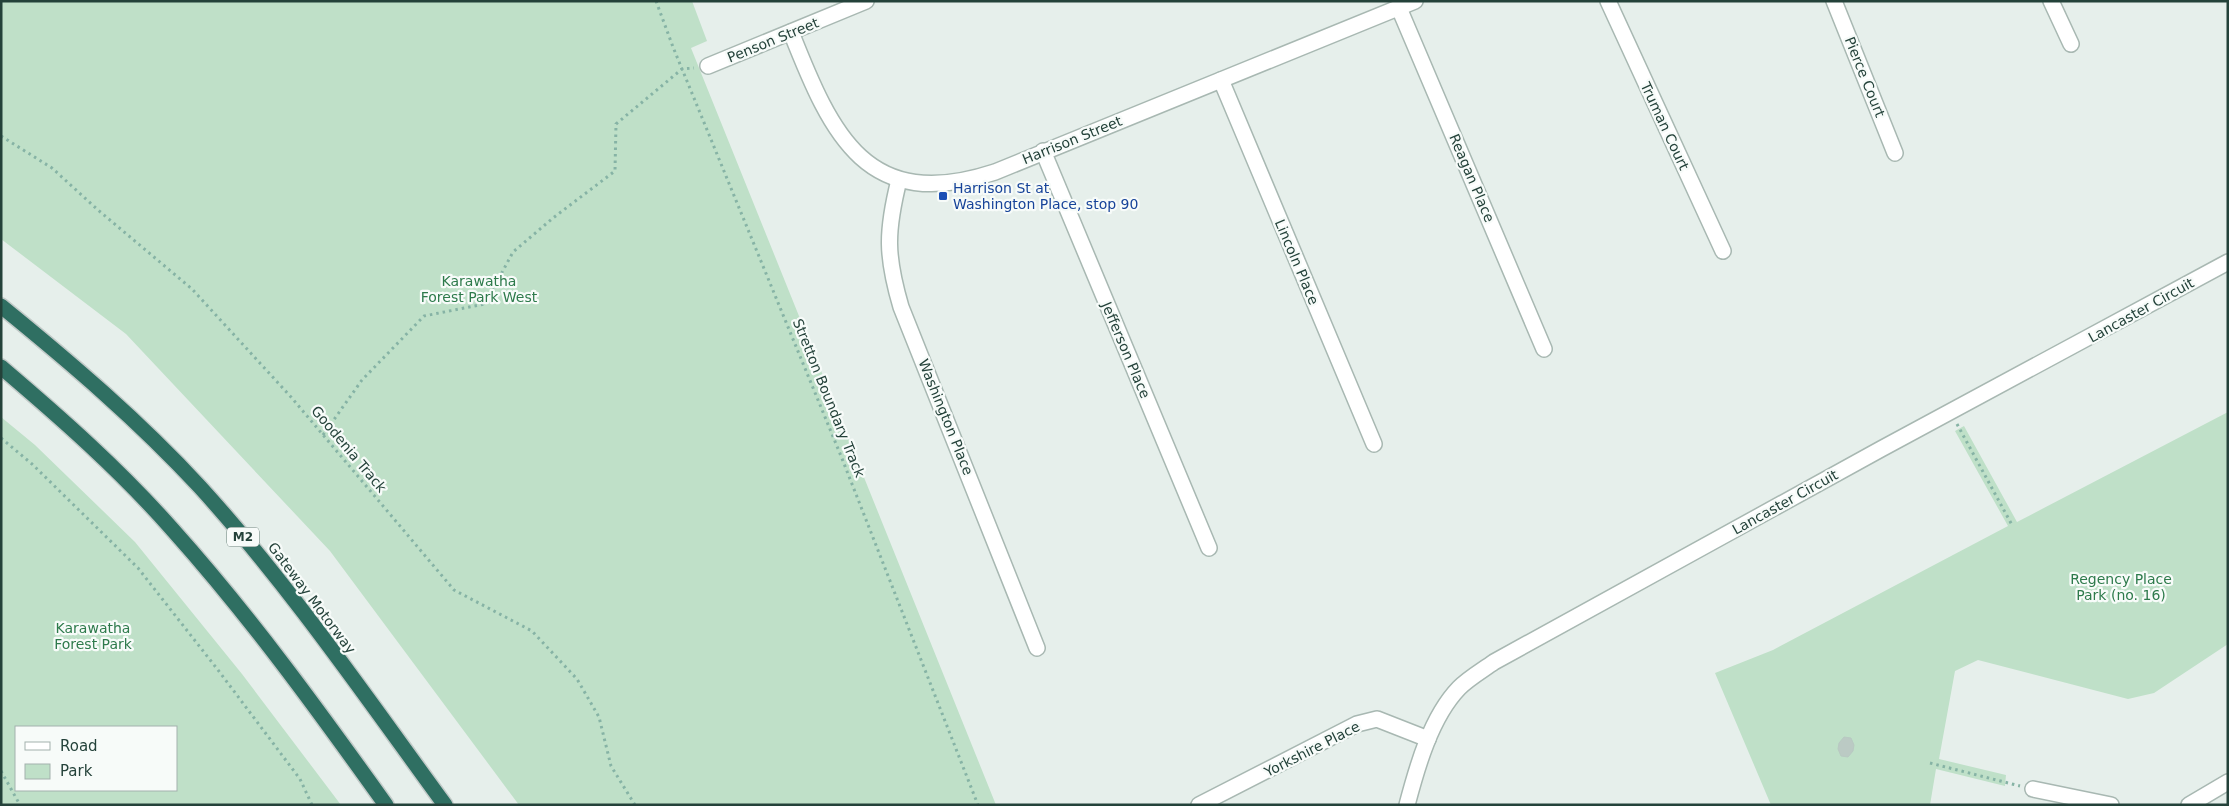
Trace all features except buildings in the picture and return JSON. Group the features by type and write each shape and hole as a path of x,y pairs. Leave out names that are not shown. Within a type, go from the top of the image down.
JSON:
{"highway":[{"name":"Gateway Motorway","path":"1,306 77,368 139,425 199,487 276,577 445,805"},
{"path":"1,368 48,407 113,467 172,528 287,668 386,805"}],"street":[{"name":"Penson Street","path":"708,66 866,1"},
{"name":"Harrison Street","path":"791,32 833,125 852,149 873,166 899,180 931,184 961,182 995,172 1415,1"},
{"name":"Truman Court","path":"1608,1 1723,251"},
{"name":"Pierce Court","path":"1834,1 1895,153"},
{"path":"2051,1 2071,44"},
{"name":"Reagan Place","path":"1399,8 1544,349"},
{"name":"Lincoln Place","path":"1221,80 1374,444"},
{"name":"Jefferson Place","path":"1044,151 1209,548"},
{"name":"Washington Place","path":"899,180 888,234 890,262 901,307 1038,648"},
{"name":"Lancaster Circuit","path":"1407,805 1415,771 1428,739 1446,706 1459,688 1494,662 2228,262"},
{"name":"Yorkshire Place","path":"1199,805 1357,724 1377,719 1428,739"},
{"path":"2189,805 2228,782"},
{"path":"2033,789 2111,805"}],"path":[{"name":"Stretton Boundary Track","path":"656,1 682,69 841,456 978,805"},
{"path":"323,435 362,380 424,316 485,304 513,252 553,218 615,171 616,124 682,69"},
{"name":"Goodenia Track","path":"1,136 52,168 98,210 192,289 323,435 454,590 532,631 578,680 599,717 611,766 635,805"},
{"path":"1951,413 2012,525"},
{"path":"1,438 38,470 138,568 300,779 312,805"},
{"path":"1930,762 2033,789"},
{"path":"1,771 20,805"}],"green space":[{"name":"Karawatha Forest Park West","path":"1,1 692,1 707,41 691,48 996,805 519,805 330,551 126,334 1,239"},
{"name":"Regency Place Park (no. 16)","path":"2228,412 2228,644 2154,693 2128,699 1978,660 1955,671 1939,759 2006,775 2005,786 1936,769 1930,805 1771,805 1715,673 1773,650 2008,526 1955,431 1964,426 2017,522"},
{"name":"Karawatha Forest Park","path":"1,417 35,445 135,542 242,674 341,805 1,805"}],"place":[{"name":"Harrison St at Washington Place, stop 90","path":"943,196"}]}
